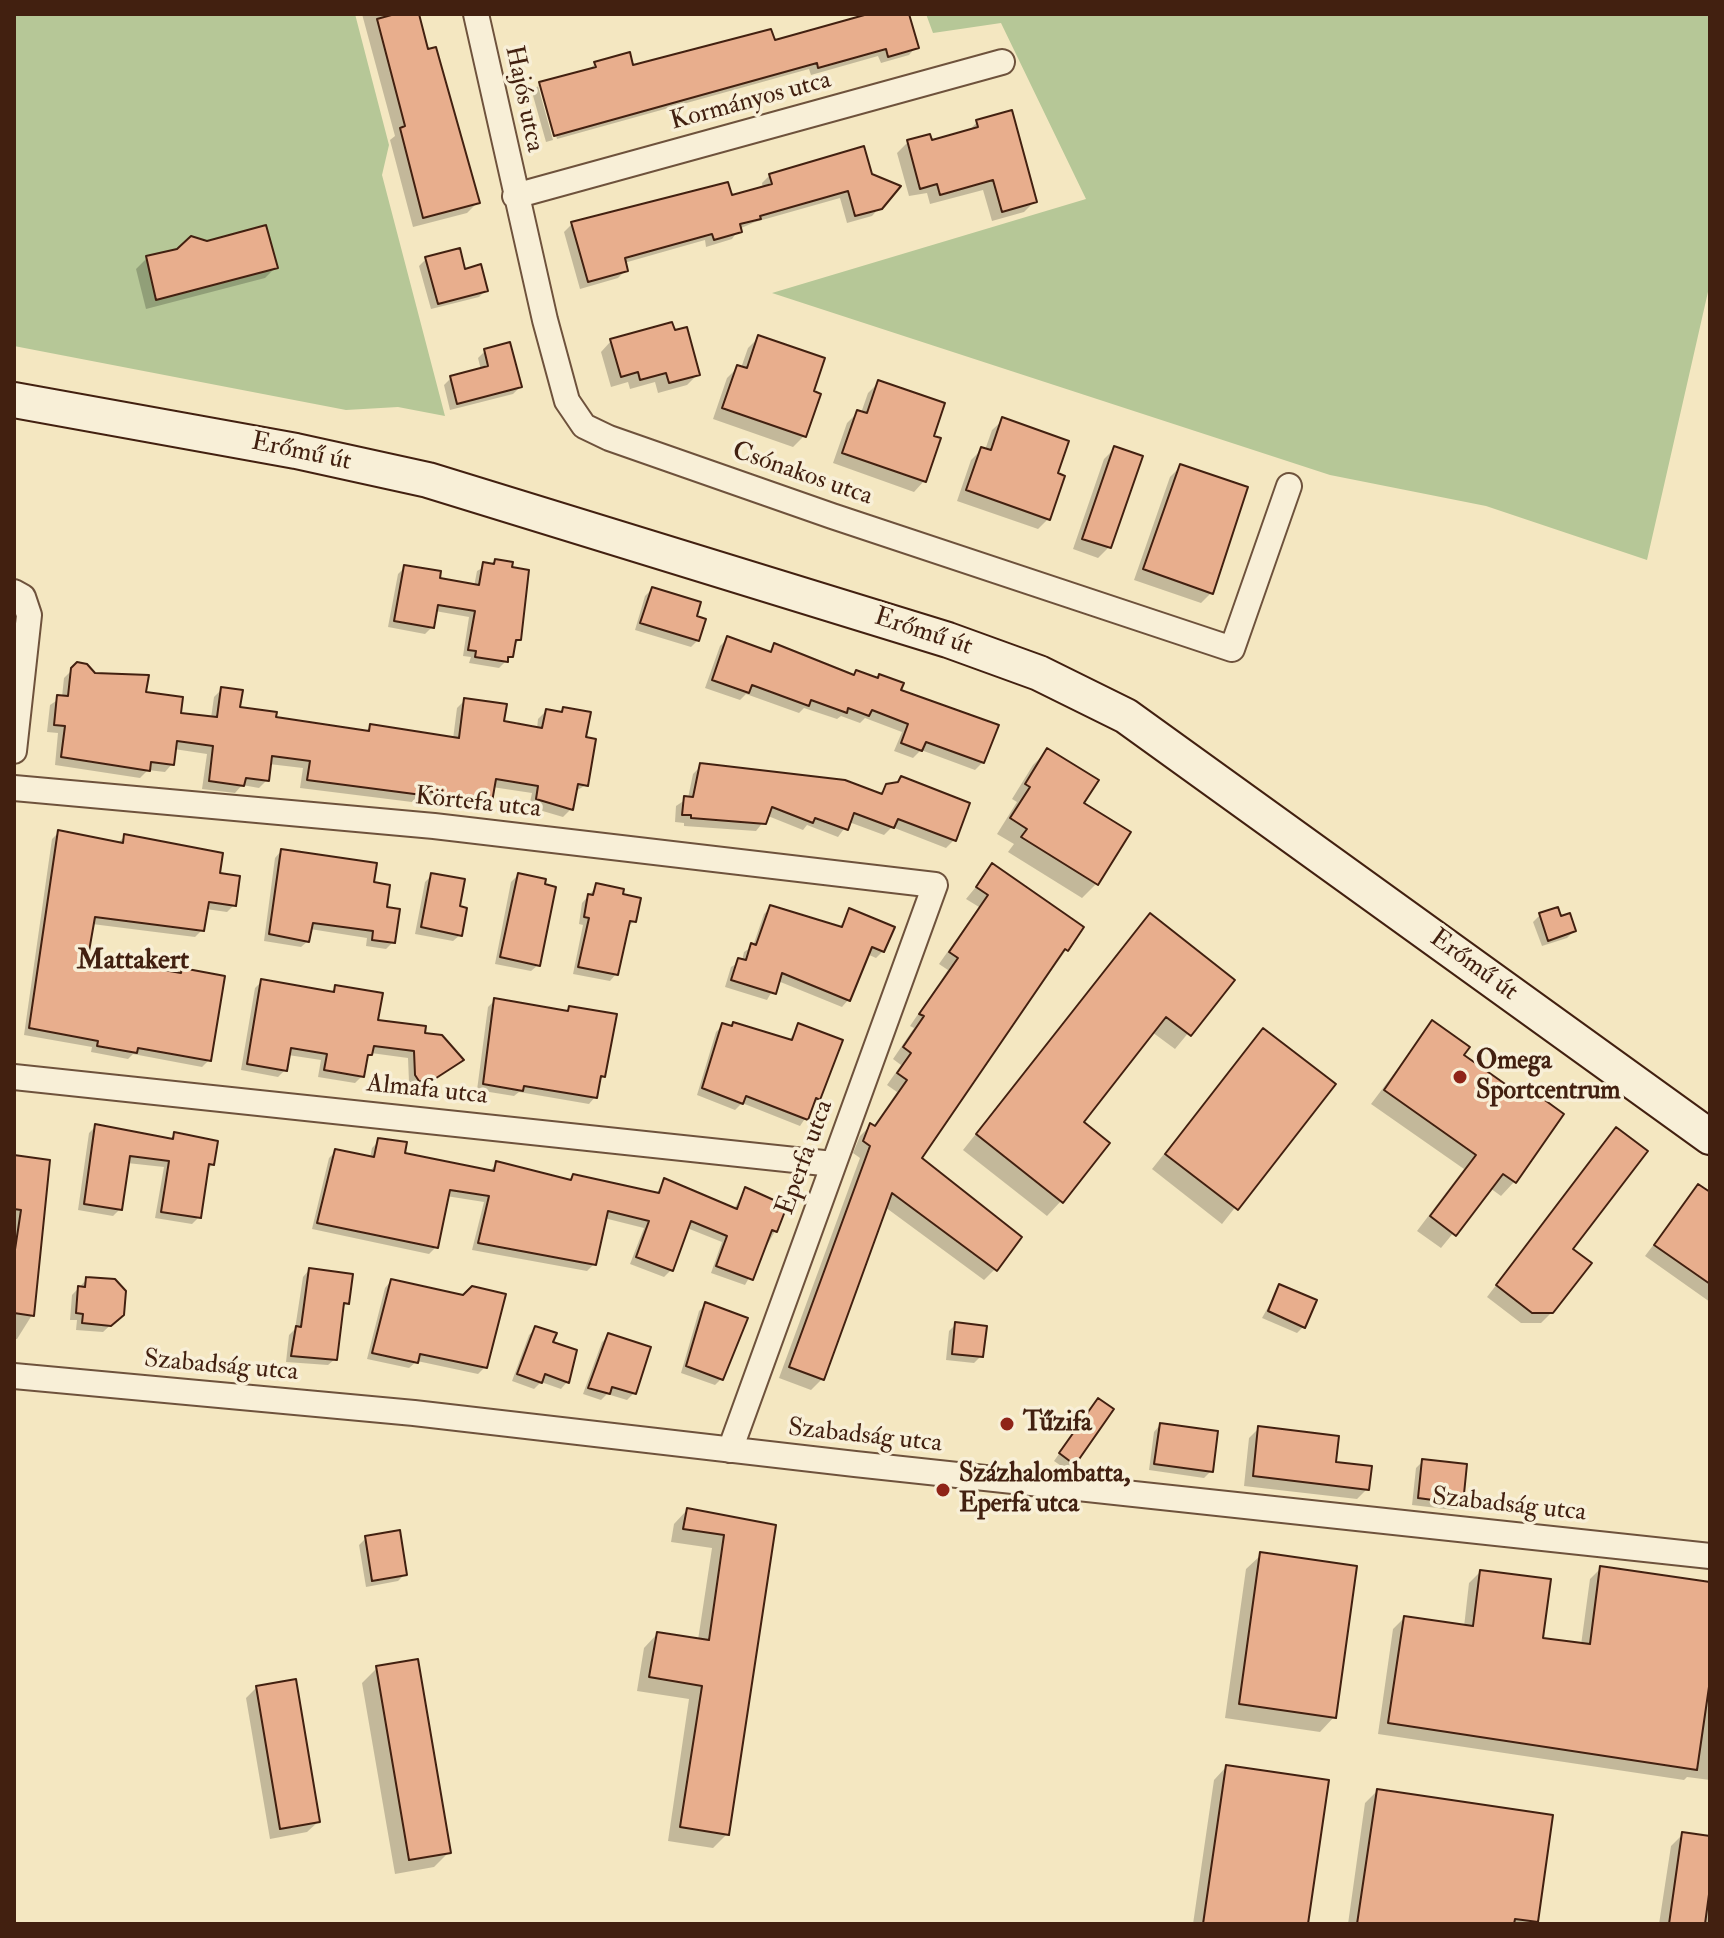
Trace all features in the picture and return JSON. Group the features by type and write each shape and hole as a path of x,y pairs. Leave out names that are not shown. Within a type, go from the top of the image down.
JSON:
{"street":[{"name":"Hajós utca","path":"476,14 515,196"},
{"name":"Kormányos utca","path":"515,196 1002,62"},
{"name":"Csónakos utca","path":"515,196 567,401 584,426 609,438 1232,649 1289,486"},
{"name":"Erőmű út","path":"14,400 266,445 428,480 948,640 1039,673 1126,716 1710,1137"},
{"path":"14,592 23,597 29,615 14,751"},
{"name":"Körtefa utca","path":"14,788 434,826 935,885"},
{"name":"Eperfa utca","path":"730,1450 935,885"},
{"name":"Almafa utca","path":"14,1077 833,1164"},
{"name":"Szabadság utca","path":"14,1376 414,1413 1710,1556"}],"green space":[{"path":"14,14 355,14 389,145 382,175 445,416 398,407 346,410 14,346"},
{"path":"926,14 1710,14 1710,283 1647,560 1486,506 1330,475 772,293 1086,199 1001,23 933,33"}],"building":[{"path":"395,14 419,14 428,49 436,47 480,203 423,218 400,128 405,126 377,19"},
{"path":"868,14 909,14 919,48 888,57 886,49 818,68 817,63 554,136 539,82 596,67 594,62 630,52 633,65 771,29 775,40"},
{"path":"1012,110 1037,202 1002,212 993,180 940,195 937,184 920,189 907,140 930,134 932,140 978,127 976,120"},
{"path":"864,146 872,174 901,186 882,209 855,216 848,191 760,216 761,219 740,224 742,232 714,240 712,234 625,258 628,271 588,282 571,222 728,182 732,195 772,184 769,174"},
{"path":"266,225 278,268 156,300 146,256 177,249 191,236 207,241"},
{"path":"460,248 465,269 481,264 488,291 438,304 425,257"},
{"path":"672,322 675,330 687,327 700,375 669,383 666,373 640,380 638,372 621,377 610,339"},
{"path":"758,335 825,358 814,391 821,394 806,437 722,408 737,365 747,368"},
{"path":"510,342 522,387 457,404 450,376 488,366 484,349"},
{"path":"878,380 945,403 934,436 941,438 926,482 842,453 857,410 867,413"},
{"path":"1002,417 1069,441 1058,473 1065,476 1050,520 966,490 981,447 991,450"},
{"path":"1114,446 1143,456 1111,548 1082,539"},
{"path":"1180,464 1248,487 1213,594 1143,569"},
{"path":"495,559 513,562 512,567 529,570 521,640 516,640 513,657 508,657 508,662 475,657 476,651 468,650 475,611 438,605 434,628 394,621 404,565 441,571 440,578 479,585 483,562 494,564"},
{"path":"652,587 701,602 697,616 706,619 699,641 640,623"},
{"path":"727,636 771,652 774,643 854,675 856,670 878,678 879,674 904,683 901,690 999,725 984,763 926,742 922,751 901,743 908,724 872,710 869,716 848,708 847,713 811,700 809,706 752,685 749,693 712,680"},
{"path":"77,662 87,664 95,673 149,675 146,692 183,697 181,713 217,717 221,687 243,690 240,707 277,712 276,717 369,731 370,724 459,738 464,698 507,704 504,721 542,728 546,709 562,712 563,707 591,712 586,737 596,739 588,786 578,784 573,810 536,799 538,786 496,779 492,802 422,790 422,795 307,780 310,761 272,756 269,781 246,778 244,786 209,781 213,746 177,741 174,765 151,762 150,771 61,757 65,726 54,725 57,695 68,696 71,668"},
{"path":"1047,748 1099,780 1084,803 1131,832 1098,885 1021,837 1027,829 1010,818 1030,787 1025,784"},
{"path":"700,763 845,780 882,794 886,784 898,782 901,776 970,803 956,841 898,819 894,828 854,813 848,830 815,818 813,823 772,807 766,824 691,818 691,815 682,815 684,796 693,797"},
{"path":"58,830 123,843 124,834 223,853 220,873 240,876 236,906 209,902 204,931 95,917 88,957 181,973 182,968 225,976 211,1061 138,1048 137,1053 97,1046 98,1041 29,1028"},
{"path":"281,849 377,863 374,882 390,885 387,907 400,909 395,943 372,940 373,931 313,923 309,942 269,934"},
{"path":"992,863 1084,927 1068,951 1065,949 922,1158 1022,1237 997,1271 892,1193 824,1380 789,1367 870,1146 863,1141 870,1123 875,1126 907,1080 897,1073 911,1053 903,1047 924,1016 919,1014 958,958 949,952 988,895 976,887"},
{"path":"431,873 465,879 460,906 467,908 462,936 421,927"},
{"path":"518,873 546,879 545,884 556,887 540,966 500,957"},
{"path":"596,883 624,889 623,894 641,898 636,922 630,921 618,975 578,967 589,918 584,917 588,894 593,895"},
{"path":"770,905 842,927 849,908 895,927 884,952 872,947 850,1001 782,973 776,994 731,980 738,958 746,960 751,943 756,945"},
{"path":"1558,907 1561,916 1570,913 1576,931 1548,941 1539,913"},
{"path":"1150,913 1235,980 1191,1036 1166,1017 1084,1122 1110,1143 1063,1203 976,1134"},
{"path":"261,979 334,992 335,985 383,993 378,1020 426,1026 425,1033 442,1035 464,1060 430,1082 419,1081 415,1075 414,1051 374,1046 372,1055 368,1055 364,1077 324,1070 327,1054 291,1048 287,1071 247,1064"},
{"path":"494,998 568,1011 569,1006 617,1014 605,1077 601,1076 597,1098 524,1086 523,1091 483,1084"},
{"path":"1432,1020 1470,1047 1464,1055 1525,1098 1531,1090 1564,1114 1516,1183 1503,1174 1456,1236 1430,1216 1476,1155 1384,1090"},
{"path":"733,1022 792,1040 798,1023 843,1040 820,1100 816,1098 808,1120 746,1096 743,1104 702,1088 722,1023 732,1026"},
{"path":"1263,1028 1336,1084 1238,1210 1165,1154"},
{"path":"95,1124 173,1139 174,1132 218,1141 214,1165 209,1164 201,1218 161,1212 169,1161 130,1156 122,1210 84,1204"},
{"path":"1616,1127 1648,1151 1573,1249 1592,1263 1553,1313 1532,1313 1496,1285"},
{"path":"378,1138 407,1142 405,1153 494,1171 496,1161 571,1180 573,1174 659,1193 664,1178 737,1209 745,1187 787,1206 777,1232 772,1230 753,1280 716,1266 727,1236 691,1221 673,1271 636,1257 649,1221 608,1211 596,1265 478,1243 489,1196 450,1190 438,1248 317,1223 335,1149 374,1157"},
{"path":"14,1155 50,1160 34,1316 14,1313 14,1256 21,1210 14,1209"},
{"path":"1698,1184 1710,1192 1710,1284 1654,1245"},
{"path":"309,1268 353,1274 349,1304 344,1303 337,1360 291,1356 296,1326 301,1327"},
{"path":"86,1277 115,1279 126,1291 124,1315 111,1326 82,1323 83,1314 76,1313 78,1286 85,1287"},
{"path":"391,1279 463,1295 472,1286 506,1294 487,1368 420,1354 418,1363 372,1353"},
{"path":"1279,1284 1317,1300 1305,1328 1268,1311"},
{"path":"705,1302 748,1318 723,1380 686,1366"},
{"path":"955,1322 987,1326 983,1357 952,1354"},
{"path":"535,1326 557,1333 553,1342 577,1350 569,1383 545,1374 542,1383 517,1374"},
{"path":"608,1333 651,1347 636,1394 612,1387 610,1394 588,1388"},
{"path":"1098,1398 1114,1409 1075,1465 1059,1453"},
{"path":"1160,1423 1218,1431 1213,1472 1154,1464"},
{"path":"1258,1426 1339,1436 1336,1462 1372,1466 1369,1490 1253,1476"},
{"path":"1422,1459 1467,1464 1463,1504 1418,1498"},
{"path":"687,1508 776,1525 729,1835 680,1827 702,1686 649,1677 657,1632 709,1640 724,1535 683,1529"},
{"path":"400,1530 407,1575 372,1581 365,1536"},
{"path":"1260,1552 1357,1566 1336,1718 1239,1704"},
{"path":"1600,1566 1710,1582 1710,1680 1697,1770 1388,1723 1404,1616 1473,1626 1480,1570 1551,1579 1543,1638 1590,1644"},
{"path":"418,1659 451,1853 409,1860 376,1666"},
{"path":"296,1679 320,1822 280,1829 256,1686"},
{"path":"1226,1765 1329,1780 1308,1924 1203,1924"},
{"path":"1377,1789 1553,1815 1538,1922 1515,1919 1514,1924 1357,1924"},
{"path":"1682,1832 1710,1836 1710,1887 1705,1924 1669,1924"}],"place":[{"name":"Omega Sportcentrum","path":"1460,1077"},
{"name":"Tűzifa","path":"1007,1424"},
{"name":"Százhalombatta, Eperfa utca","path":"943,1490"}],"district":[{"name":"Mattakert","path":"133,962"}]}
